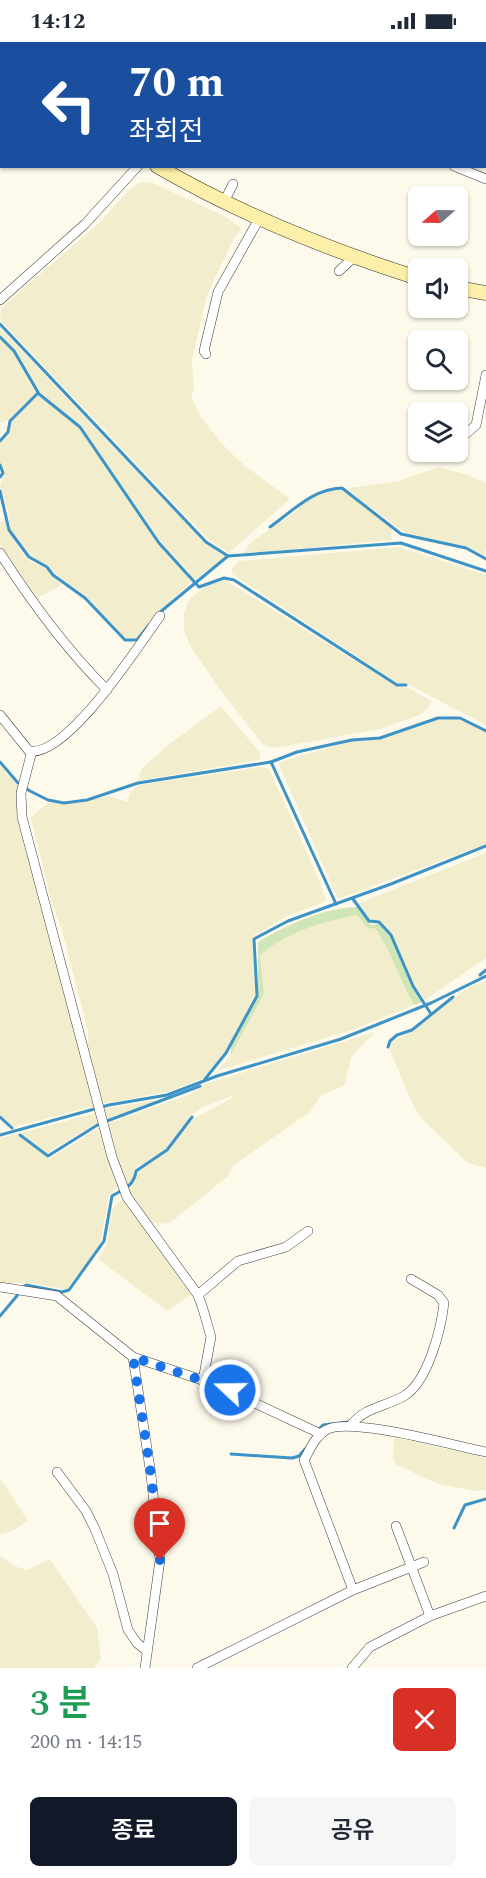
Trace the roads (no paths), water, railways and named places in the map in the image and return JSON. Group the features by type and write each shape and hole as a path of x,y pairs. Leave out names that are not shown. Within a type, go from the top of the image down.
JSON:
{"street":[{"path":"0,300 85,224 136,168"},
{"path":"161,168 224,202 260,218 408,275"},
{"path":"459,168 486,179"},
{"path":"224,202 233,184"},
{"path":"206,354 204,351 214,301 260,218"},
{"path":"339,271 355,256"},
{"path":"468,290 486,293"},
{"path":"468,431 476,425 486,375"},
{"path":"0,553 28,599 74,657 107,690"},
{"path":"0,715 24,746 32,751 46,748 76,726 107,690 160,616"},
{"path":"32,751 21,793 22,817 112,1157 127,1197 198,1295 211,1337 203,1380"},
{"path":"198,1295 238,1262 286,1247 308,1231"},
{"path":"351,1425 358,1415 404,1396 412,1390 425,1370 442,1321 444,1303 438,1295 411,1279"},
{"path":"0,1287 57,1296 133,1357 203,1380 321,1434"},
{"path":"133,1357 160,1541 160,1560 145,1668"},
{"path":"353,1590 304,1460 321,1434 327,1429 351,1425 486,1452"},
{"path":"57,1472 86,1511 113,1574 128,1630 137,1643 147,1651"},
{"path":"396,1526 430,1616"},
{"path":"197,1668 353,1590 424,1562"},
{"path":"352,1668 370,1647 430,1616 486,1596"}],"waterway":[{"path":"0,324 206,542 228,556 401,543 486,571"},
{"path":"0,337 14,351 39,394 80,427 159,543 199,587 224,578 234,580 397,685 406,685"},
{"path":"0,441 8,432 10,421 38,393"},
{"path":"0,465 3,473 0,477"},
{"path":"270,527 321,492 342,488 401,534 466,548 486,559"},
{"path":"0,491 9,530 29,557 47,567 53,575 85,598 125,640 137,640 149,625"},
{"path":"159,613 228,556"},
{"path":"271,762 297,752 352,740 380,738 438,718 460,718 486,731"},
{"path":"0,762 18,783 30,791 48,800 64,803 87,800 138,783 271,762 336,904"},
{"path":"205,1079 226,1053 257,996 254,939 288,921 391,884 486,846"},
{"path":"353,899 369,921 379,922 391,935 413,986 431,1014"},
{"path":"480,975 486,970"},
{"path":"0,1135 109,1105 167,1095 217,1076 341,1039 431,1003 486,976"},
{"path":"388,1047 390,1041 397,1035 412,1030 453,997"},
{"path":"20,1135 48,1156 99,1124 200,1086"},
{"path":"0,1117 12,1128"},
{"path":"0,1316 26,1285 62,1292 69,1290 104,1241 112,1196 131,1184 136,1171 167,1150 192,1117"},
{"path":"317,1431 323,1425 349,1422"},
{"path":"231,1454 292,1458 299,1456 305,1449"},
{"path":"454,1528 465,1505 486,1499"}]}
